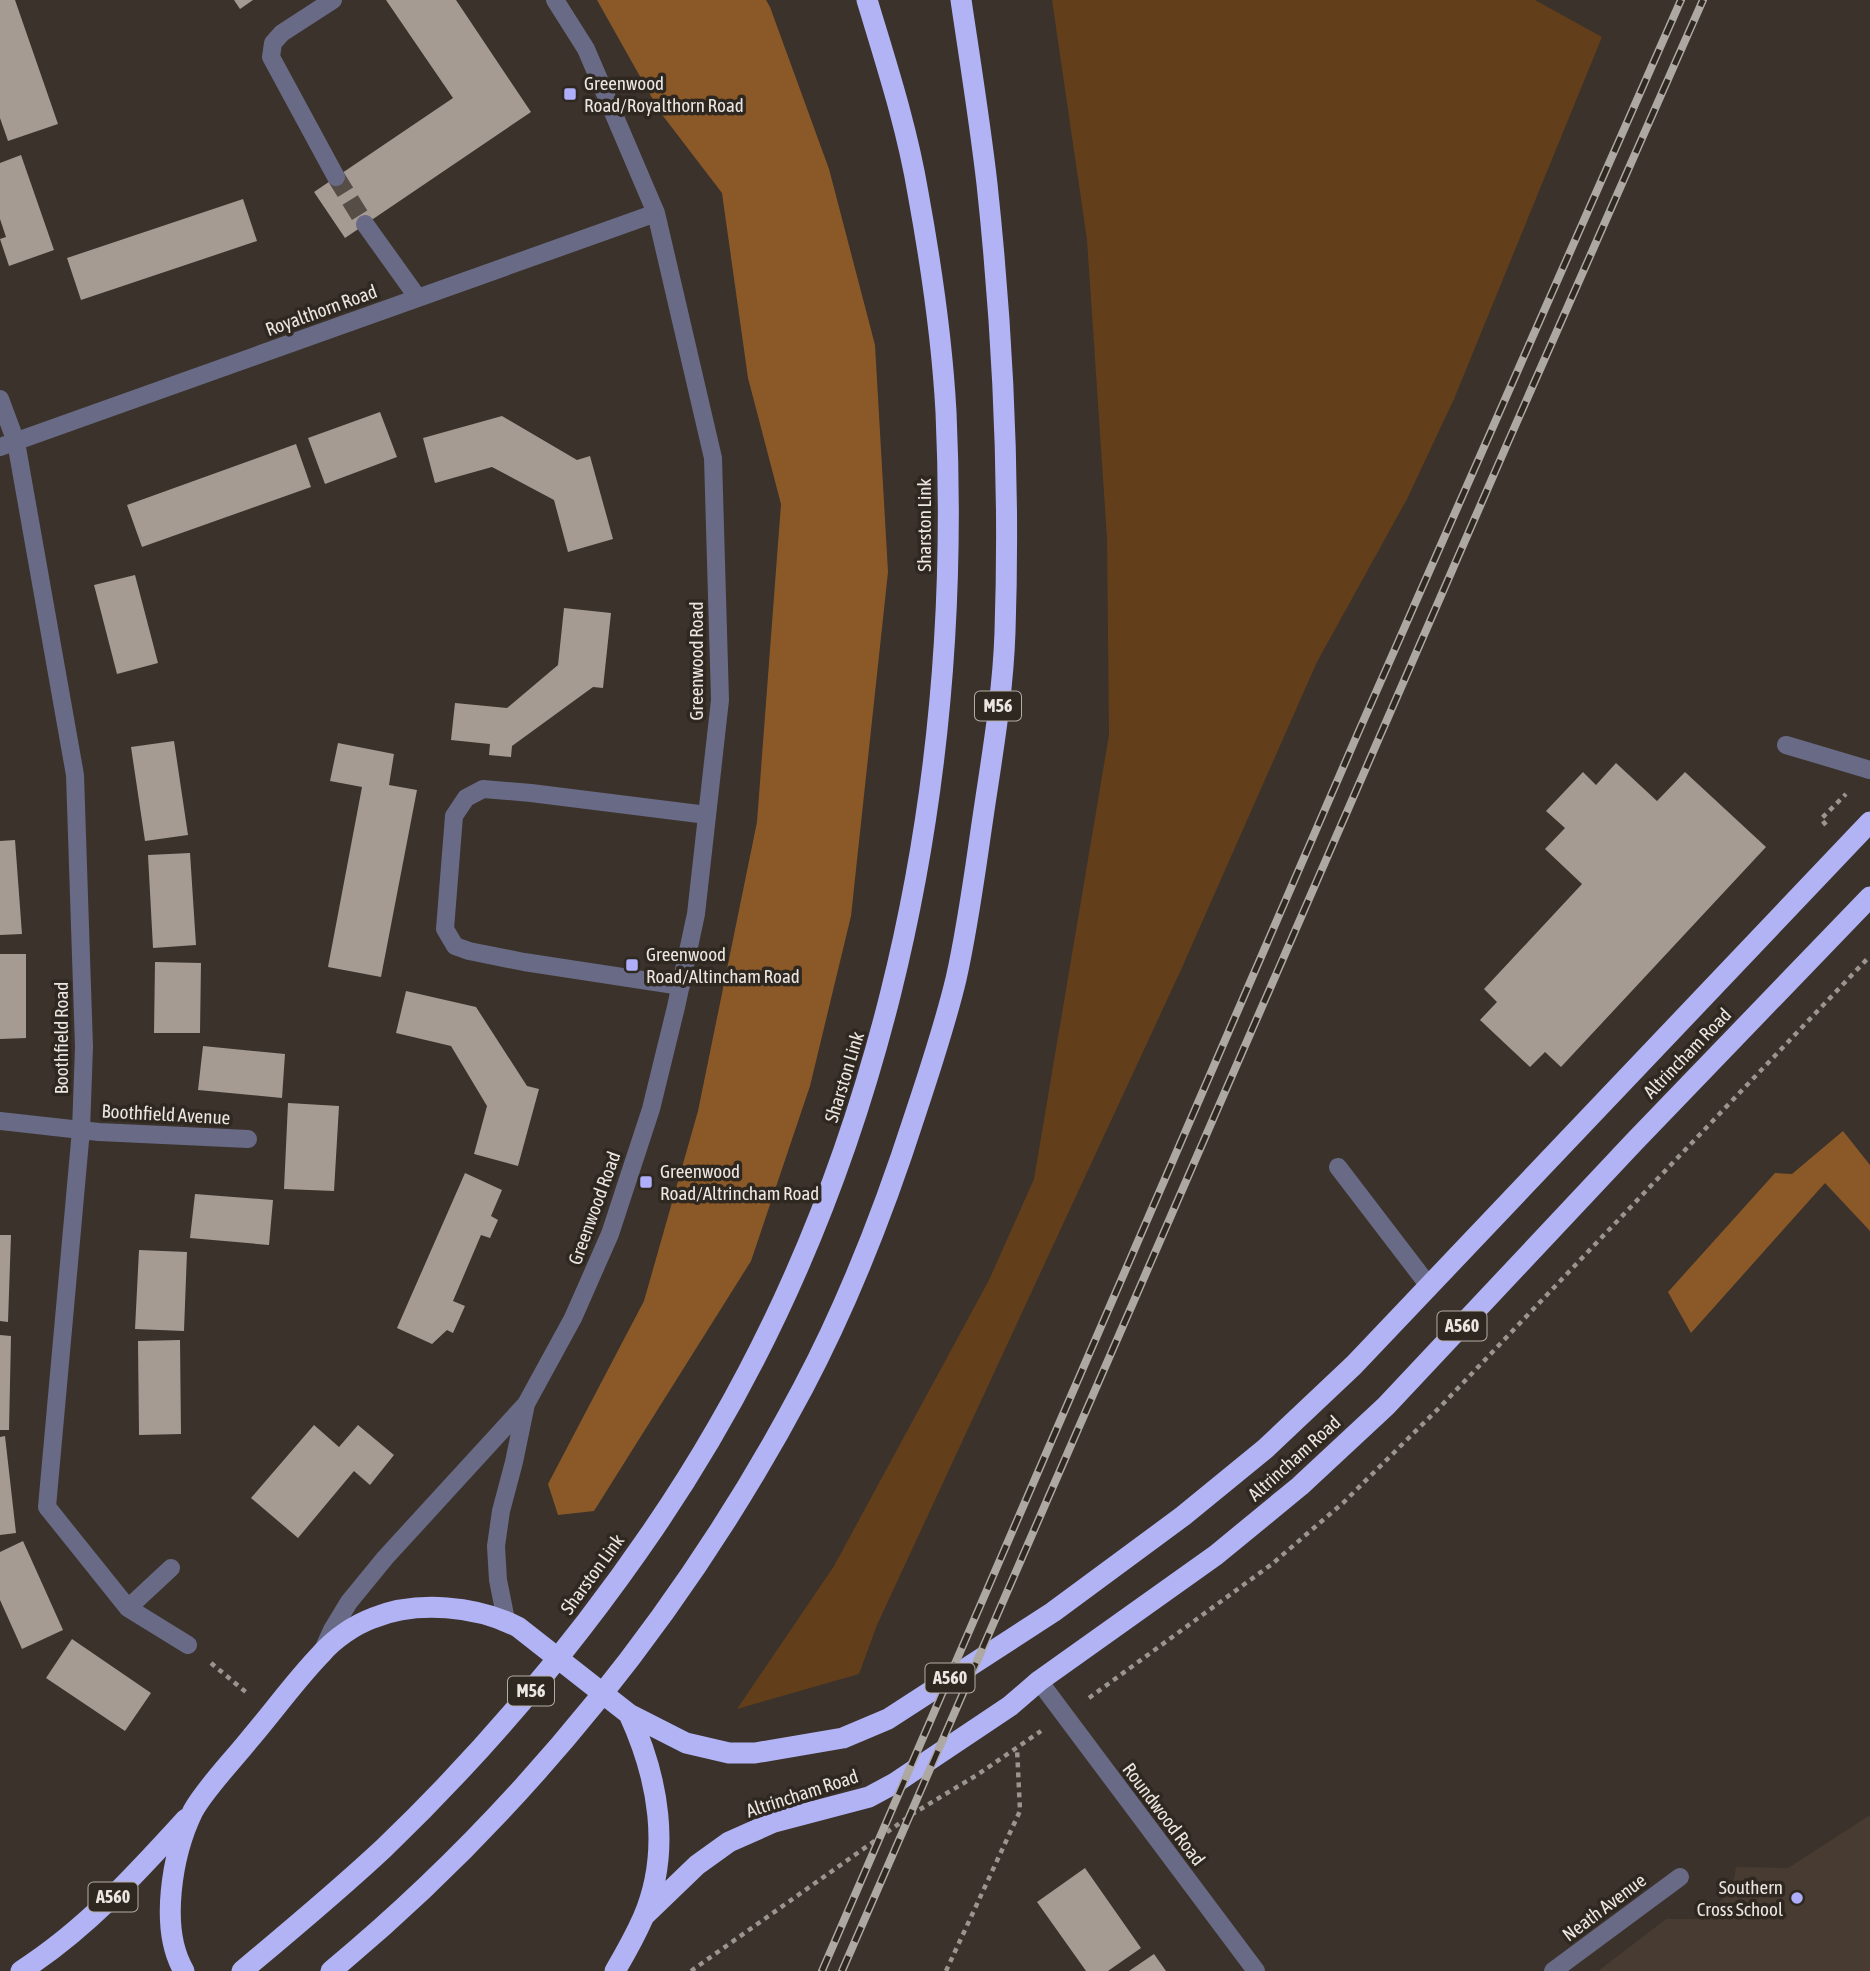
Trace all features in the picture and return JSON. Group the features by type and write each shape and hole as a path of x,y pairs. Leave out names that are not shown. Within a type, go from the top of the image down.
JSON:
{"highway":[{"name":"Sharston Link","path":"242,1971 317,1909 386,1845 481,1748 594,1613 657,1525 707,1444 755,1357 800,1264 839,1166 876,1054 900,962 921,846 936,737 946,633 948,516 946,407 936,313 917,188 892,83 867,0"},
{"name":"M56","path":"331,1971 421,1891 523,1786 640,1647 710,1546 754,1476 805,1384 890,1193 929,1074 956,979 994,743 1005,638 1006,517 997,299 987,181 961,0"},
{"name":"Altrincham Road","path":"629,1714 686,1743 729,1753 755,1753 843,1738 888,1718 1053,1612 1183,1517 1265,1449 1354,1365 1870,822"},
{"name":"Altrincham Road","path":"644,1916 697,1865 729,1842 774,1822 869,1797 895,1783 1010,1706 1039,1681 1216,1555 1300,1486 1376,1415 1870,897"},
{"name":"A560","path":"21,1971 77,1931 106,1904 194,1810 321,1653 348,1631 373,1617 420,1608 484,1613 512,1624 629,1714 652,1776 659,1813 657,1870 644,1916 615,1971"},
{"name":"A560","path":"184,1971 172,1941 170,1914 181,1847 194,1810"}],"street":[{"path":"333,0 282,33 273,43 271,57 336,177"},
{"name":"Greenwood Road","path":"321,1653 349,1602 385,1558 526,1404 573,1318 610,1234 651,1109 696,914 720,700 713,458 656,213 586,49 555,0"},
{"name":"Royalthorn Road","path":"8,445 656,213"},
{"path":"365,224 418,298"},
{"name":"Boothfield Road","path":"0,399 75,775 84,1047 81,1130 47,1507 128,1608 188,1645"},
{"path":"1786,745 1870,769"},
{"path":"681,986 524,962 455,946 445,929 454,816 467,798 483,789 707,815"},
{"name":"Boothfield Avenue","path":"0,1121 81,1130 248,1139"},
{"path":"1338,1167 1429,1286"},
{"name":"Greenwood Road","path":"512,1624 498,1580 496,1546 501,1511 526,1404"},
{"path":"128,1608 171,1568"},
{"name":"Roundwood Road","path":"1039,1681 1256,1971"},
{"name":"Neath Avenue","path":"1553,1971 1679,1877"}],"path":[{"path":"1821,819 1850,790"},
{"path":"188,1645 272,1713"},
{"path":"691,1971 914,1813 1017,1747 1020,1811 946,1971"}],"shaded area":[{"path":"597,0 766,0 770,7 829,169 875,345 888,572 851,916 810,1086 751,1261 594,1511 558,1515 548,1484 644,1301 698,1111 757,822 781,504 748,378 722,193 660,112"},
{"path":"1052,0 1535,0 1602,37 1454,399 1407,499 1317,662 1180,972 877,1625 859,1674 737,1709 834,1566 989,1280 1034,1179 1109,735 1107,538 1087,240"},
{"path":"1843,1131 1870,1165 1870,1231 1825,1183 1691,1333 1668,1292 1775,1173 1792,1174"},
{"name":"Southern Cross School","path":"1870,1815 1870,1971 1598,1971 1666,1919 1695,1919 1708,1915 1728,1893 1736,1867 1788,1868"}],"building":[{"path":"0,0 15,0 58,124 8,141 0,118"},
{"path":"234,0 253,0 240,9"},
{"path":"386,0 456,0 531,112 345,238 314,192 453,98"},
{"path":"21,155 54,250 9,266 0,239 6,237 0,219 0,163"},
{"path":"243,199 257,241 81,300 67,258"},
{"path":"380,412 397,457 325,484 308,438"},
{"path":"502,416 577,460 590,456 613,539 568,552 554,500 492,467 435,483 423,438"},
{"path":"296,444 311,487 142,547 127,505"},
{"path":"135,575 158,663 117,674 94,585"},
{"path":"564,608 611,613 603,688 593,687 512,746 511,757 489,755 490,744 451,740 455,703 507,708 558,665"},
{"path":"174,741 188,835 145,841 131,747"},
{"path":"338,743 394,754 389,785 417,790 381,977 328,967 362,787 330,781"},
{"path":"1616,763 1657,801 1685,772 1766,847 1561,1067 1545,1052 1530,1067 1480,1020 1497,1002 1484,989 1582,884 1545,849 1565,828 1546,811 1583,772 1596,785"},
{"path":"15,840 22,934 0,935 0,841"},
{"path":"190,853 196,945 153,948 148,855"},
{"path":"0,954 26,954 26,1038 0,1039"},
{"path":"155,962 201,963 200,1033 154,1033"},
{"path":"406,991 476,1007 527,1086 539,1089 518,1166 474,1154 487,1106 451,1046 396,1033"},
{"path":"203,1046 285,1054 282,1098 198,1090"},
{"path":"288,1103 339,1106 334,1191 284,1189"},
{"path":"465,1173 502,1190 491,1216 498,1220 490,1238 481,1235 453,1301 465,1306 453,1333 447,1330 432,1344 397,1328"},
{"path":"195,1194 273,1200 269,1245 190,1238"},
{"path":"0,1235 11,1235 8,1322 0,1321"},
{"path":"139,1250 187,1252 184,1331 135,1329"},
{"path":"0,1335 11,1336 9,1430 0,1430"},
{"path":"180,1340 181,1434 139,1435 138,1341"},
{"path":"314,1425 339,1447 358,1425 394,1455 370,1485 354,1471 298,1538 251,1498"},
{"path":"5,1436 16,1533 0,1535 0,1437"},
{"path":"23,1541 63,1630 22,1649 0,1600 0,1552"},
{"path":"72,1639 151,1693 125,1731 46,1678"},
{"path":"1085,1868 1141,1948 1108,1971 1086,1971 1037,1902"},
{"path":"1154,1954 1166,1971 1129,1971"}],"tunnel":[{"path":"336,177 365,224"}],"railway":[{"path":"822,1971 1358,733 1681,0"},
{"path":"842,1971 1703,0"}],"place":[{"name":"Greenwood Road/Royalthorn Road","path":"570,94"},
{"name":"Greenwood Road/Altincham Road","path":"632,965"},
{"name":"Greenwood Road/Altrincham Road","path":"646,1182"},
{"name":"Southern Cross School","path":"1797,1898"}]}
